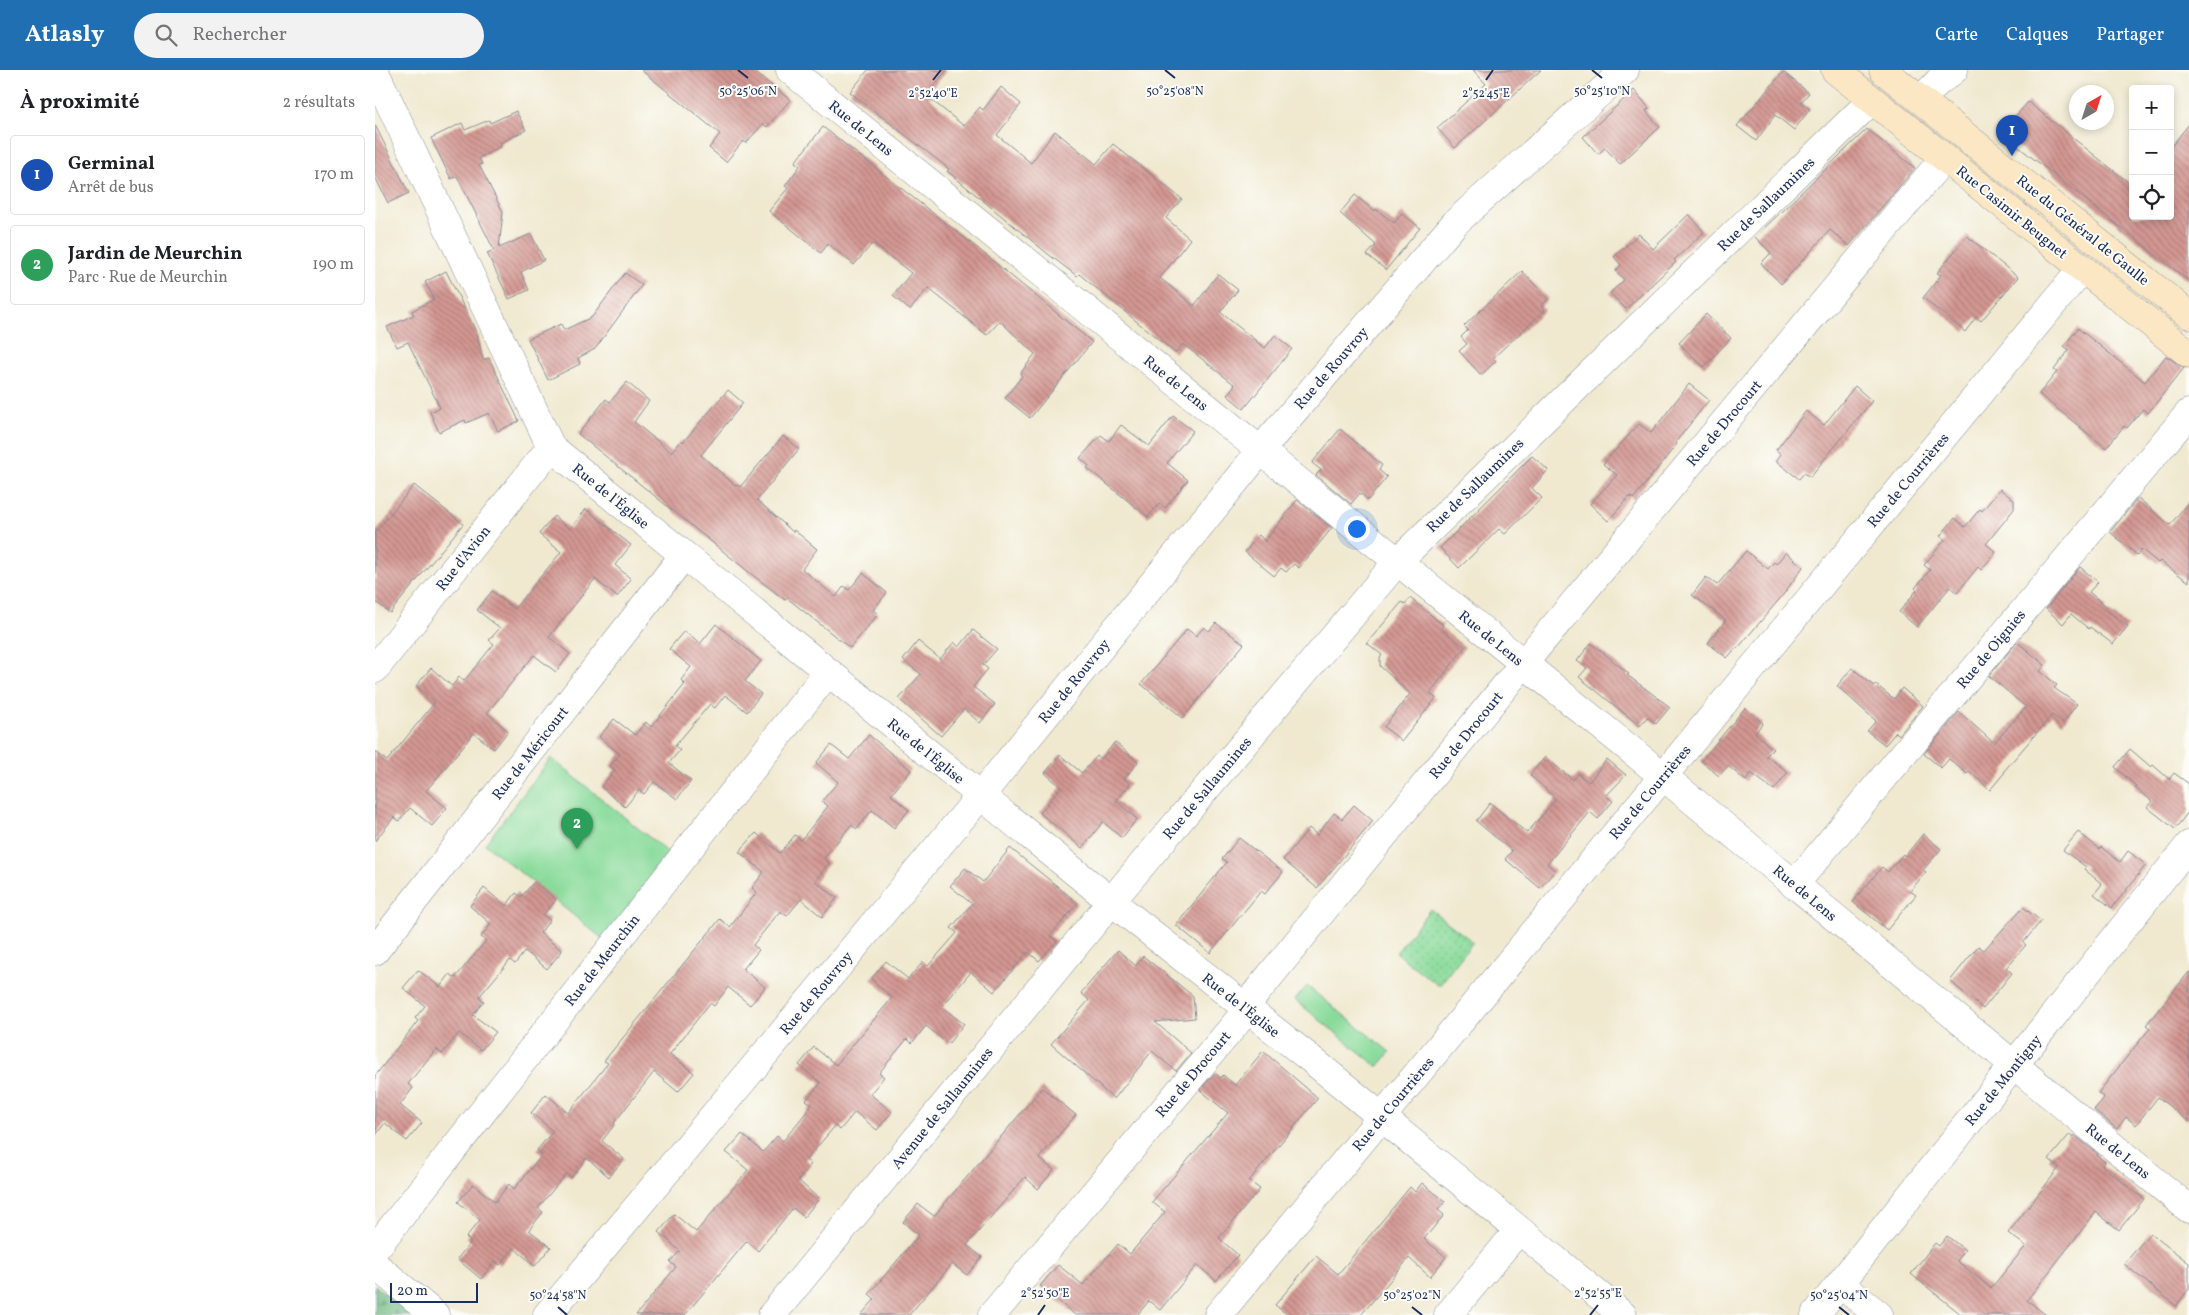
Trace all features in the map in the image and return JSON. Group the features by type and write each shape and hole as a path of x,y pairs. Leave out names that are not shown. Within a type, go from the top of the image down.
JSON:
{"main road":[{"name":"Rue Casimir Beugnet","path":"1835,70 2189,354"},
{"name":"Rue du Général de Gaulle","path":"1883,70 2189,315"}],"street":[{"name":"Rue de Lens","path":"790,70 1663,776 2015,1066 2186,1199"},
{"name":"Rue de Rouvroy","path":"547,1315 981,795 1260,451 1455,223 1625,70"},
{"path":"1921,100 1938,82 1954,70"},
{"name":"Rue de l'Église","path":"375,72 551,447 1112,902 1235,1001 1248,1009 1623,1315"},
{"name":"Rue de Sallaumines","path":"1112,902 1397,562 1872,100"},
{"name":"Rue de Drocourt","path":"992,1315 1248,1009 1253,998 1523,664 1944,158"},
{"name":"Rue de Courrières","path":"1218,1315 2082,269"},
{"name":"Rue de Oignies","path":"1794,885 2189,413"},
{"name":"Rue d'Avion","path":"375,669 551,447"},
{"name":"Rue de Méricourt","path":"375,951 684,555"},
{"name":"Rue de Meurchin","path":"375,1249 828,672"},
{"name":"Rue de Montigny","path":"1815,1315 2189,845"},
{"name":"Avenue de Sallaumines","path":"772,1315 1112,902"},
{"path":"1448,1315 1518,1231"},
{"path":"375,1265 435,1315"},
{"path":"1840,1284 1879,1315"}],"green space":[{"path":"551,758 670,854 604,940 485,844"},
{"path":"1430,909 1473,942 1439,986 1396,953"},
{"path":"1307,986 1390,1052 1378,1067 1295,1000"},
{"path":"375,1285 411,1315 375,1315"}],"building":[{"path":"641,70 752,70 790,100 767,127 763,124 746,143 743,141 726,162 709,148 720,134"},
{"path":"868,70 947,70 928,93 931,95 929,98 964,126 980,107 983,110 1001,87 1021,104 997,135 1031,163 1055,131 1096,164 1113,144 1182,199 1166,218 1190,239 1160,278 1194,306 1218,274 1238,290 1220,312 1265,348 1275,335 1292,349 1244,409 1227,395 1235,385 1183,344 1175,353 1079,274 1077,276 1048,254 947,171 949,169 850,92"},
{"path":"1473,70 1541,70 1455,148 1437,128 1486,84"},
{"path":"1783,72 1809,93 1801,102 1810,109 1794,130 1775,115 1756,141 1737,126"},
{"path":"1634,90 1649,108 1646,111 1660,127 1620,164 1605,148 1598,154 1583,137"},
{"path":"2028,102 2129,183 2129,220 2174,220 2174,143 2189,124 2189,281 2006,137 2014,127 2009,124"},
{"path":"516,111 526,130 500,143 501,146 479,158 482,164 479,165 503,212 499,248 531,234 544,260 521,272 529,290 509,299 487,253 494,250 457,176 451,179 431,138 462,123 465,130 489,120 490,123"},
{"path":"375,125 409,193 388,203 375,177"},
{"path":"823,127 971,243 1092,342 1030,418 1005,398 1022,376 1020,374 1035,354 1000,321 987,335 928,288 910,310 893,296 911,273 875,245 872,244 854,265 828,244 821,253 769,211 788,188 785,186 800,166 795,162"},
{"path":"1867,129 1915,168 1849,246 1830,230 1781,284 1761,263 1771,253 1755,237"},
{"path":"1355,195 1374,211 1376,209 1394,223 1402,213 1420,228 1386,270 1367,255 1376,245 1340,213"},
{"path":"1689,214 1704,232 1674,260 1676,262 1626,309 1610,293 1624,280 1616,271 1621,265 1614,257 1639,234 1653,249"},
{"path":"1967,236 2018,277 1981,321 1976,317 1965,332 1923,298 1941,275 1937,273"},
{"path":"446,271 477,334 483,360 489,358 519,421 498,431 489,413 466,423 465,420 439,432 430,412 440,408 408,342 397,347 387,327 414,315 412,311 434,299 425,282"},
{"path":"1522,271 1548,299 1541,306 1545,310 1493,358 1496,361 1481,375 1459,351 1467,344 1461,337 1468,330 1464,326"},
{"path":"625,273 642,285 595,349 578,358 580,364 548,380 528,339 561,324 564,330 592,317"},
{"path":"1706,314 1731,338 1704,367 1679,343"},
{"path":"2078,328 2145,382 2166,356 2184,368 2148,413 2143,409 2127,428 2124,426 2106,448 2039,394 2057,372 2054,370 2069,350 2064,346"},
{"path":"627,382 649,401 634,422 671,452 681,440 683,442 728,390 743,403 701,455 736,486 740,487 783,436 799,449 757,500 793,532 794,530 817,549 802,569 836,597 844,586 849,590 863,573 887,593 873,610 878,614 850,648 787,598 785,600 750,573 578,434 606,399 610,402"},
{"path":"1689,384 1709,400 1633,499 1630,496 1608,521 1590,504 1617,475 1603,464 1639,424 1651,433"},
{"path":"1855,386 1872,401 1810,477 1804,473 1799,479 1776,461 1781,454 1776,450 1806,411 1824,425"},
{"path":"1173,416 1193,431 1167,463 1188,480 1165,508 1159,504 1148,517 1087,468 1089,466 1080,458 1101,435 1109,441 1121,425 1149,446"},
{"path":"1340,429 1382,465 1379,470 1387,477 1368,500 1360,493 1351,504 1316,475 1321,470 1312,463"},
{"path":"1532,456 1548,470 1532,488 1542,498 1505,534 1499,529 1459,568 1440,548"},
{"path":"414,485 463,524 390,613 375,601 375,533"},
{"path":"2000,489 2014,500 2014,509 1986,544 1996,552 1981,570 1978,567 1957,593 1950,587 1917,627 1899,612 1930,570 1924,565 1945,540 1940,536 1955,518 1965,527 1980,509 1982,511"},
{"path":"2138,498 2170,525 2189,501 2189,582 2160,561 2158,563 2141,549 2137,555 2110,532"},
{"path":"1297,500 1332,528 1299,568 1294,564 1286,572 1281,568 1274,576 1245,552 1259,535 1265,541"},
{"path":"586,509 631,545 615,565 631,579 617,597 595,579 549,637 570,654 556,672 534,655 487,713 508,731 494,749 474,733 426,791 447,808 432,826 410,808 399,821 394,817 375,841 375,751 387,761 435,702 416,686 431,668 452,686 459,677 464,681 494,644 489,640 500,628 477,610 492,591 514,609 561,552 539,534 554,516 570,529"},
{"path":"1746,551 1768,569 1774,562 1776,564 1786,552 1803,567 1783,595 1738,648 1727,658 1708,643 1726,620 1692,595 1706,577 1717,585"},
{"path":"2080,567 2098,582 2089,592 2107,607 2105,609 2128,626 2113,644 2090,627 2089,629 2071,614 2063,624 2046,609"},
{"path":"1410,598 1443,625 1441,628 1465,647 1430,693 1436,698 1402,741 1384,727 1410,694 1380,666 1382,655 1367,643 1402,602 1405,604"},
{"path":"1216,623 1244,644 1183,718 1141,684 1187,629 1196,636 1204,627 1209,631"},
{"path":"716,624 761,661 745,681 761,694 747,712 725,695 715,708 710,704 675,746 680,750 669,763 691,781 677,799 654,782 644,794 639,790 625,807 601,787 615,770 610,766 620,754 599,737 614,719 635,735 646,722 651,727 685,684 681,680 691,667 669,649 684,631 700,644"},
{"path":"973,630 997,649 983,665 988,669 973,687 995,704 980,723 964,709 941,736 899,699 921,674 903,660 918,641 940,659 954,642 959,647"},
{"path":"2017,642 2045,665 2040,671 2057,685 2054,688 2077,704 2063,723 2052,715 1990,790 1969,771 1967,774 1949,759 1941,768 1924,754 1959,712 1994,743 2026,707 1989,676"},
{"path":"1591,643 1629,674 1627,675 1670,707 1656,724 1647,717 1640,726 1579,677 1587,668 1577,661"},
{"path":"1852,668 1894,699 1902,688 1923,706 1899,735 1896,732 1885,745 1867,731 1876,721 1837,686"},
{"path":"1745,708 1763,723 1755,733 1773,749 1766,756 1788,772 1774,790 1751,773 1746,781 1728,766 1719,776 1701,761"},
{"path":"869,735 911,770 891,795 909,810 894,828 872,810 857,829 851,825 824,858 829,863 815,881 837,898 822,917 801,899 787,916 780,911 753,945 759,950 743,969 765,987 758,996 750,1005 728,987 714,1006 710,1003 670,1054 694,1073 678,1092 654,1072 602,1141 624,1159 609,1177 587,1158 571,1178 566,1174 538,1208 543,1212 529,1230 551,1247 535,1266 514,1248 500,1265 495,1261 481,1279 457,1259 471,1242 466,1237 480,1220 458,1202 473,1184 495,1202 509,1184 514,1189 542,1155 537,1150 553,1131 531,1113 546,1094 568,1113 608,1063 604,1061 720,919 730,927 757,892 752,888 764,872 739,852 756,833 780,853 795,835 801,840 828,806 822,801 838,782 816,763 831,745 849,759"},
{"path":"1115,742 1138,762 1124,779 1130,784 1116,801 1137,819 1122,838 1103,822 1082,848 1040,813 1061,787 1045,773 1060,755 1082,773 1097,756 1101,759"},
{"path":"2130,749 2169,779 2174,773 2189,784 2189,811 2175,829 2147,807 2152,801 2135,788 2136,786 2115,767"},
{"path":"1545,757 1573,780 1578,774 1589,782 1607,759 1626,775 1606,796 1613,801 1598,819 1590,812 1547,864 1555,871 1540,888 1505,859 1512,851 1476,821 1490,803 1527,833 1556,799 1530,775"},
{"path":"1354,805 1373,821 1317,888 1283,860 1309,828 1317,835 1334,813 1342,819"},
{"path":"2078,832 2120,862 2128,851 2146,865 2112,908 2094,894 2102,884 2084,869 2086,867 2063,850"},
{"path":"1923,834 1941,849 1923,870 1926,872 1910,891 1916,895 1887,930 1853,902 1882,867 1888,872 1903,854 1905,856"},
{"path":"1239,838 1283,872 1265,894 1261,891 1210,953 1176,925 1227,862 1222,859"},
{"path":"1010,848 1078,903 1050,936 1057,941 1039,961 1028,952 994,992 971,972 942,1007 964,1024 948,1044 926,1026 912,1043 907,1039 879,1073 884,1077 870,1094 892,1112 877,1130 855,1112 840,1130 835,1126 806,1160 811,1164 798,1180 819,1199 804,1217 793,1208 758,1251 747,1241 685,1315 636,1315 676,1267 670,1262 680,1251 659,1232 674,1214 696,1232 748,1170 726,1152 742,1134 763,1152 777,1136 783,1141 812,1105 806,1100 821,1083 799,1065 814,1047 836,1065 892,998 871,979 886,961 908,979 923,962 928,966 957,933 951,928 972,904 950,886 965,868 983,882"},
{"path":"534,882 556,900 543,915 550,920 540,933 562,951 547,969 525,951 515,964 510,960 479,997 484,1001 473,1015 496,1032 481,1050 459,1033 442,1054 436,1049 408,1084 413,1088 400,1105 422,1123 407,1141 385,1123 375,1136 375,1076 418,1021 415,1018 425,1006 403,988 418,970 440,987 450,974 455,978 486,941 481,937 491,924 470,906 484,888 506,906 516,893 521,897"},
{"path":"2023,907 2041,921 2023,943 2026,945 2006,968 2012,973 1983,1009 1950,981 1978,946 1984,950"},
{"path":"1118,950 1136,966 1143,956 1193,996 1195,1018 1155,1022 1191,1053 1176,1071 1152,1051 1114,1099 1051,1044 1089,1000 1081,993"},
{"path":"2189,972 2189,1122 2158,1097 2136,1125 2126,1117 2117,1129 2094,1110 2104,1098 2098,1093 2150,1028 2146,1025"},
{"path":"1263,1051 1318,1098 1249,1181 1260,1189 1219,1238 1238,1255 1216,1281 1197,1265 1160,1310 1149,1301 1137,1315 1075,1315 1040,1286 1058,1265 1083,1285 1118,1244 1130,1254 1165,1212 1152,1202 1228,1113 1200,1090 1215,1073 1221,1078 1223,1075 1235,1085"},
{"path":"1042,1088 1076,1115 1039,1158 1054,1170 1038,1189 1025,1177 967,1245 982,1257 967,1275 952,1264 909,1315 861,1315 875,1299 869,1294 919,1235 903,1222 918,1204 934,1216"},
{"path":"2070,1134 2073,1137 2074,1135 2098,1154 2097,1156 2105,1162 2102,1166 2144,1199 2119,1230 2096,1212 2027,1300 2046,1315 1962,1315 1911,1274 1935,1243 1939,1246 1947,1236 1965,1250 1957,1261 1991,1288 2026,1246 2008,1233 2059,1168 2049,1159"},
{"path":"1422,1183 1445,1201 1438,1210 1444,1215 1424,1239 1446,1257 1430,1277 1409,1258 1361,1315 1288,1315 1275,1305 1316,1256 1338,1274 1410,1187 1415,1192"},
{"path":"2150,1233 2189,1263 2189,1289 2176,1306 2124,1264"}],"place":[{"name":"Germinal","path":"2012,156"},
{"name":"Jardin de Meurchin","path":"577,849"}]}
